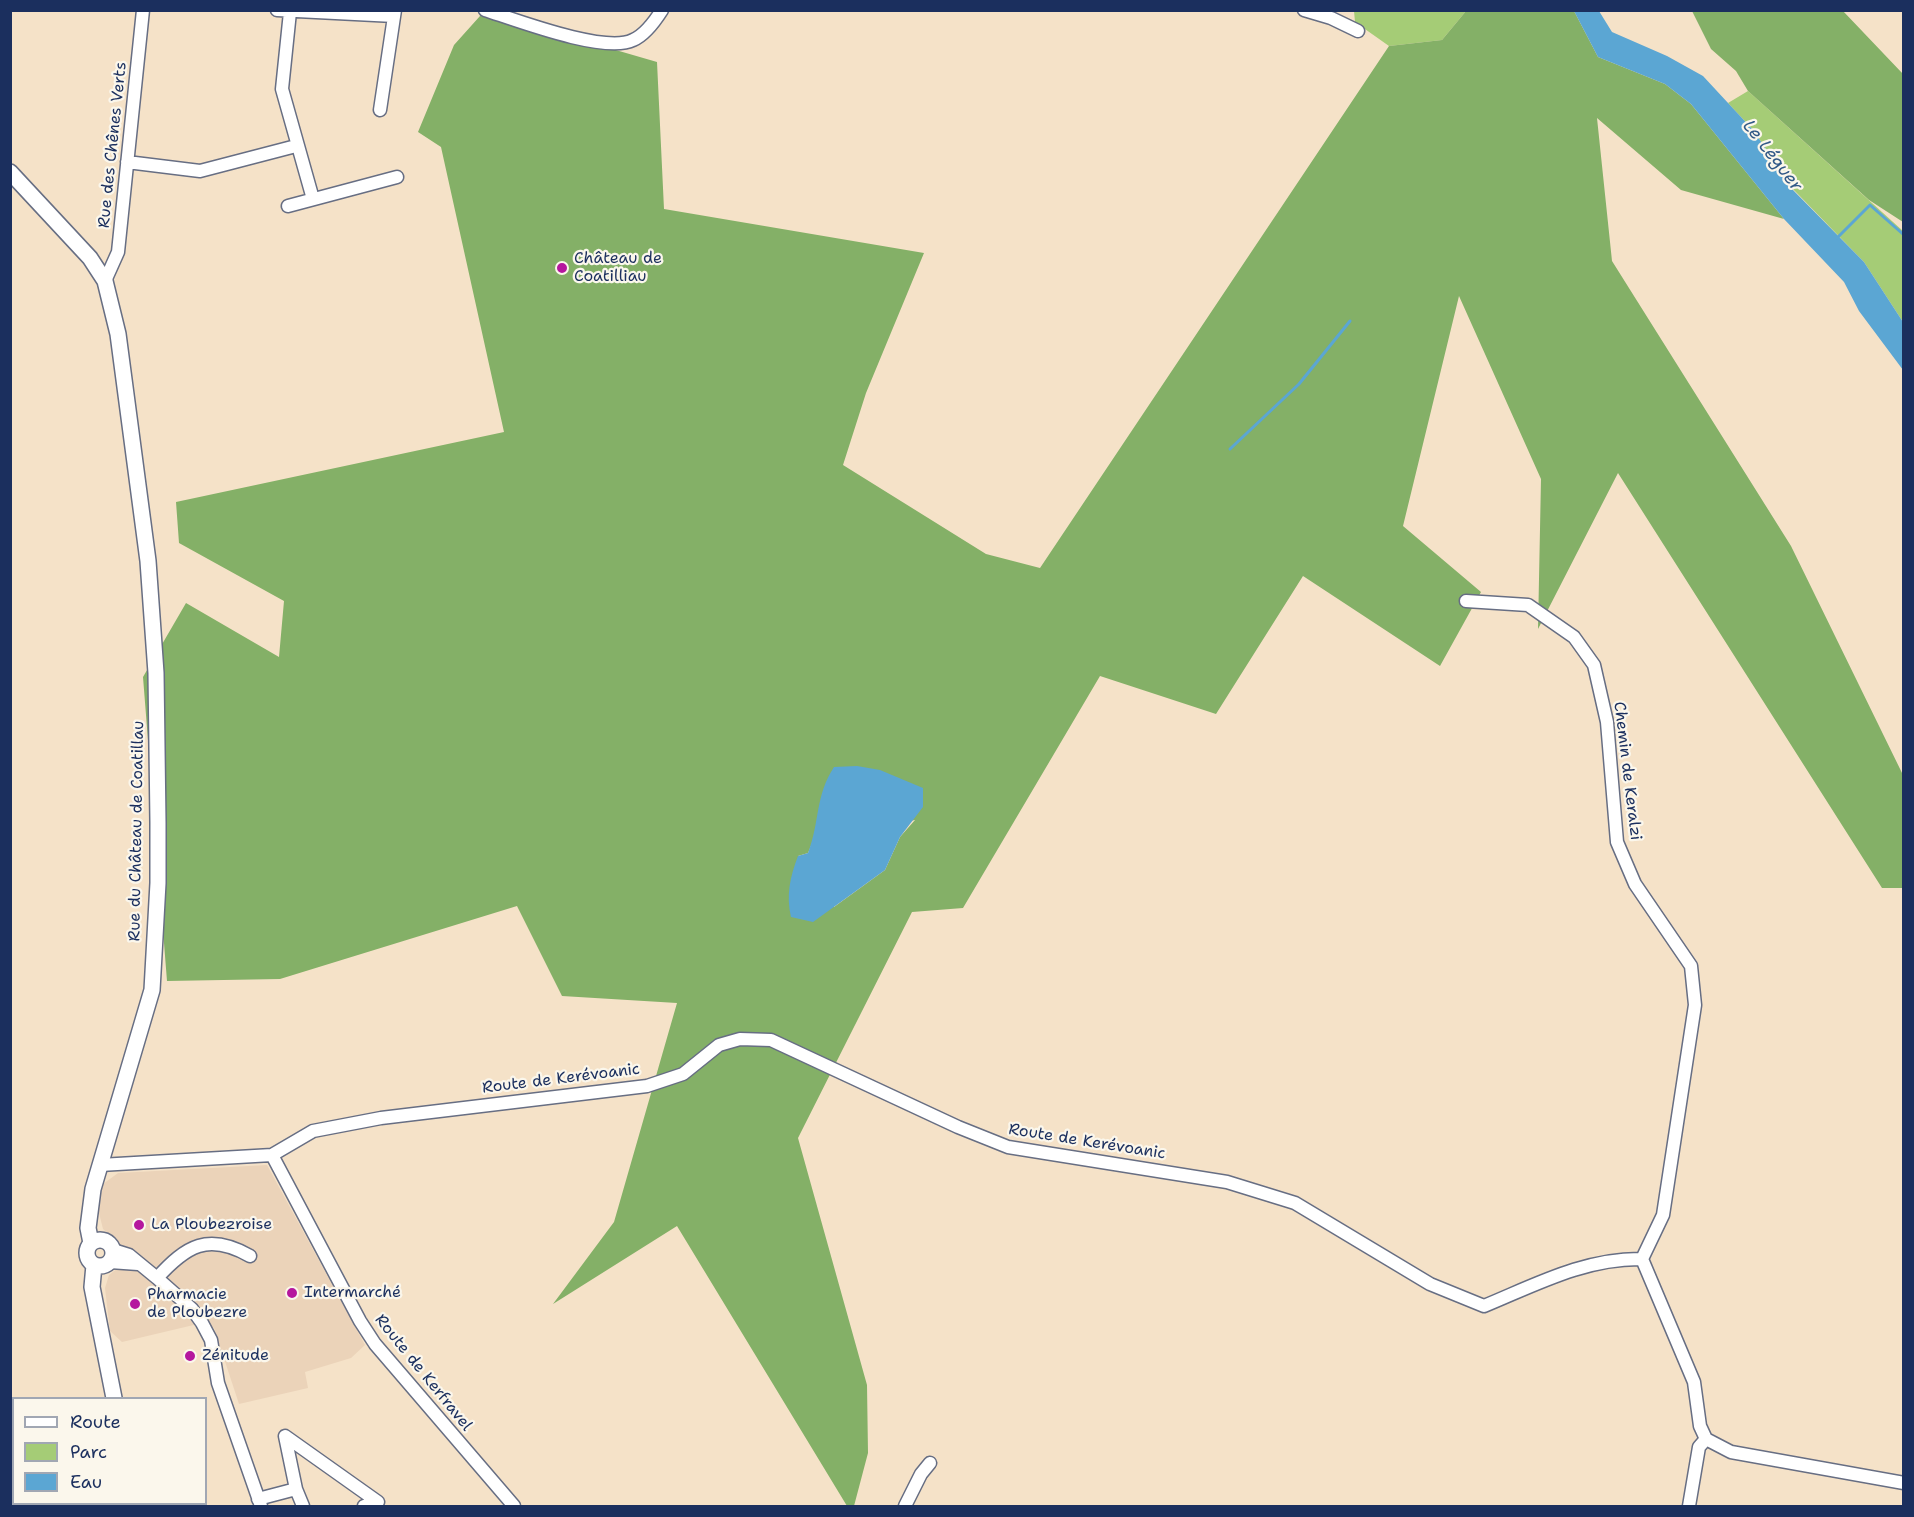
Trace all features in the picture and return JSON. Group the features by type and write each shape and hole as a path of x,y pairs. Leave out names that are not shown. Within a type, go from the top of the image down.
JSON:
{"main road":[{"path":"10,172 90,258 105,281"},
{"name":"Rue du Château de Coatillau","path":"102,1254 90,1213 100,1165 152,990 158,883 156,673 145,526 118,334 105,281"},
{"path":"102,1254 97,1305 114,1397"}],"street":[{"name":"Rue des Chênes Verts","path":"105,281 118,257 143,35 143,10"},
{"path":"277,10 394,13 380,110"},
{"path":"485,10 577,39 620,43 633,40 656,21 662,10"},
{"path":"1304,10 1331,18 1358,31"},
{"path":"290,12 282,89 313,199"},
{"path":"127,162 200,171 297,146"},
{"path":"288,206 397,177"},
{"name":"Chemin de Keralzi","path":"1466,601 1528,605 1574,637 1594,665 1607,722 1617,842 1635,884 1691,966 1695,1005 1663,1215 1642,1259"},
{"name":"Route de Kerévoanic","path":"100,1165 272,1155 313,1131 381,1118 647,1086 683,1074 719,1045 754,1038 771,1040 799,1051 958,1127 1008,1147 1227,1182 1295,1203 1430,1284 1484,1306 1588,1264 1617,1258 1642,1259"},
{"name":"Route de Kerfravel","path":"272,1155 355,1312 375,1344 514,1506"},
{"path":"157,1278 178,1255 187,1249 202,1245 221,1243 250,1256"},
{"path":"102,1254 139,1264 192,1309 211,1340 218,1383 260,1503 296,1489"},
{"path":"1642,1259 1694,1382 1700,1426 1706,1439 1731,1452 1904,1483"},
{"path":"303,1506 296,1489 285,1436 378,1502 364,1506"},
{"path":"1689,1506 1699,1448 1706,1439"},
{"path":"905,1506 921,1474 930,1463"}],"shaded area":[{"path":"267,1165 365,1345 351,1358 305,1372 308,1388 239,1404 214,1328 202,1323 122,1342 110,1331 105,1288 109,1275 118,1268 120,1244 103,1229 98,1209 99,1187 118,1173"}],"green space":[{"path":"1354,11 1466,11 1442,40 1389,46 1355,22"},
{"path":"1466,11 1574,11 1598,57 1665,84 1691,104 1784,219 1681,190 1597,118 1612,261 1791,546 1903,775 1903,888 1882,888 1618,473 1538,629 1541,479 1459,296 1403,526 1481,592 1440,666 1303,576 1216,714 1100,676 963,908 912,912 798,1138 867,1385 868,1453 854,1506 847,1506 677,1226 553,1304 614,1222 677,1003 562,996 517,906 280,979 167,981 143,677 186,603 279,657 284,601 179,543 176,502 504,432 441,147 418,132 454,45 480,16 509,19 657,62 664,209 924,253 866,393 843,465 986,554 1040,568 1389,46 1442,40","holes":["915,820 900,837 885,870 834,907 798,856 808,853 813,841"]},
{"path":"1692,11 1843,11 1903,74 1903,222 1869,200 1748,91 1736,71 1711,49"},
{"path":"1748,91 1903,231 1903,322 1864,262 1791,187 1754,131 1728,103"}],"water":[{"path":"1574,11 1599,11 1612,32 1667,56 1703,76 1754,131 1793,190 1864,262 1903,322 1903,370 1859,311 1844,282 1784,219 1691,104 1665,84 1598,57"},
{"path":"857,766 880,770 923,788 923,807 900,837 885,870 813,922 791,917 789,894 793,871 798,856 808,853 828,778 834,767"}],"waterway":[{"path":"1837,238 1870,205 1904,235"},
{"path":"1230,449 1299,384 1350,321"}],"place":[{"name":"Château de Coatilliau","path":"562,268"},
{"name":"La Ploubezroise","path":"139,1225"},
{"name":"Intermarché","path":"292,1293"},
{"name":"Pharmacie de Ploubezre","path":"135,1304"},
{"name":"Zénitude","path":"190,1356"}],"water label":[{"name":"Le Léguer","path":"1772,156"}]}
